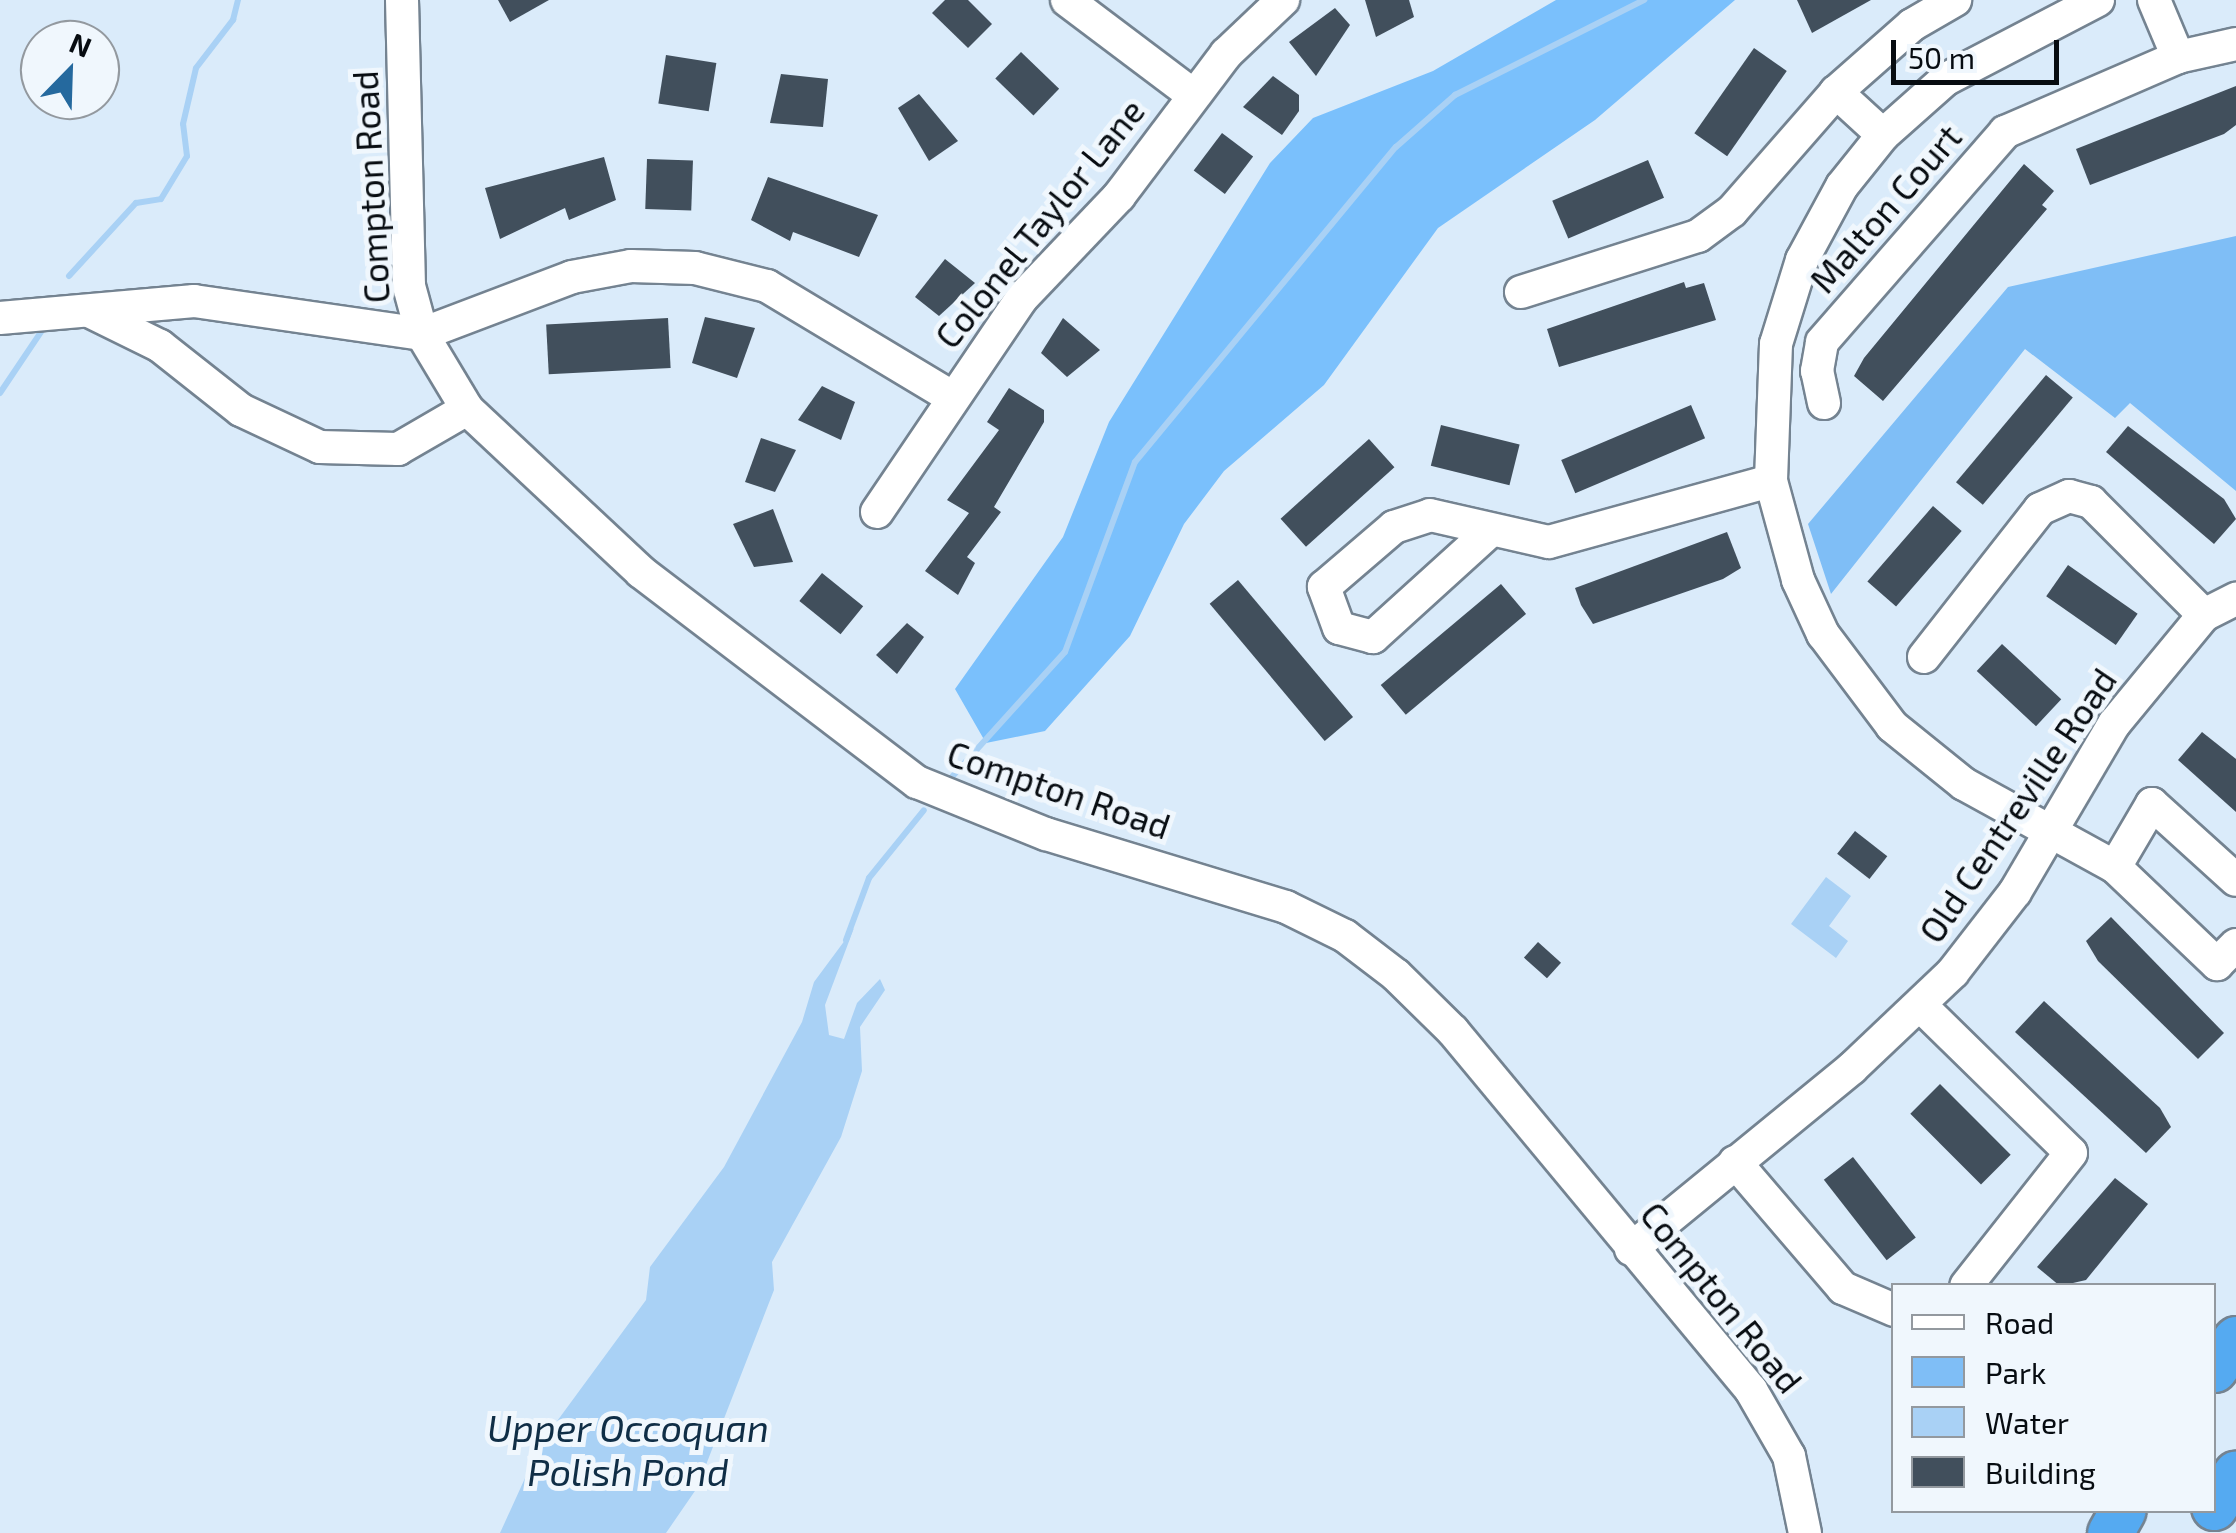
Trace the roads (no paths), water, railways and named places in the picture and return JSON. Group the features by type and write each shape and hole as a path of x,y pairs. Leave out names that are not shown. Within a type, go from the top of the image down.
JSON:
{"highway":[{"path":"2216,1366 2236,1339"},
{"path":"2216,1503 2236,1473"}],"street":[{"name":"Compton Road","path":"402,0 405,230 422,334 467,409 641,572 917,782 1046,834 1286,907 1368,953 1453,1031 1768,1413 1796,1478 1805,1533"},
{"path":"1068,0 1193,95"},
{"name":"Colonel Taylor Lane","path":"876,512 950,396 1193,95 1283,0"},
{"path":"1522,292 1698,236 1732,211 1836,92 1912,25 1956,0"},
{"path":"2098,0 1973,62 1883,135 1842,186 1802,260 1776,344 1770,425 1772,481 1798,580 1856,684 1931,761 2050,835 2115,867 2217,964 2236,945"},
{"path":"2154,0 2178,57"},
{"name":"Malton Court","path":"1824,403 1816,371 1822,342 2005,132 2178,57 2236,44"},
{"path":"1836,92 1883,135"},
{"path":"0,318 194,301 422,334 572,277 632,266 694,268 767,286 950,396"},
{"path":"91,312 160,346 241,410 320,446 398,449 467,409"},
{"path":"1490,531 1373,638 1339,628 1324,587 1394,526 1430,515 1549,542 1772,481"},
{"path":"1924,657 2040,509 2069,496 2091,502 2204,615"},
{"name":"Old Centreville Road","path":"1631,1249 1920,1005 1990,925 2050,835 2114,724 2204,615 2236,599"},
{"path":"2115,867 2152,804 2236,880"},
{"path":"1920,1005 2071,1153 1968,1283"},
{"path":"1736,1162 1843,1288 1891,1309"}],"water":[{"path":"1826,877 1851,896 1829,926 1848,941 1836,958 1791,924"},
{"name":"Upper Occoquan Polish Pond","path":"854,928 825,1005 829,1035 844,1039 857,1003 880,979 885,990 860,1027 862,1071 841,1137 772,1262 774,1290 697,1488 666,1533 500,1533 541,1443 646,1300 650,1267 724,1167 802,1022 814,982"}],"waterway":[{"path":"69,276 136,203 161,199 187,156 183,124 196,68 233,20 238,0"},
{"path":"951,778 1065,652 1135,462 1396,147 1455,95 1644,0"},
{"path":"0,393 41,332"},
{"path":"846,940 869,878 924,810"}]}
